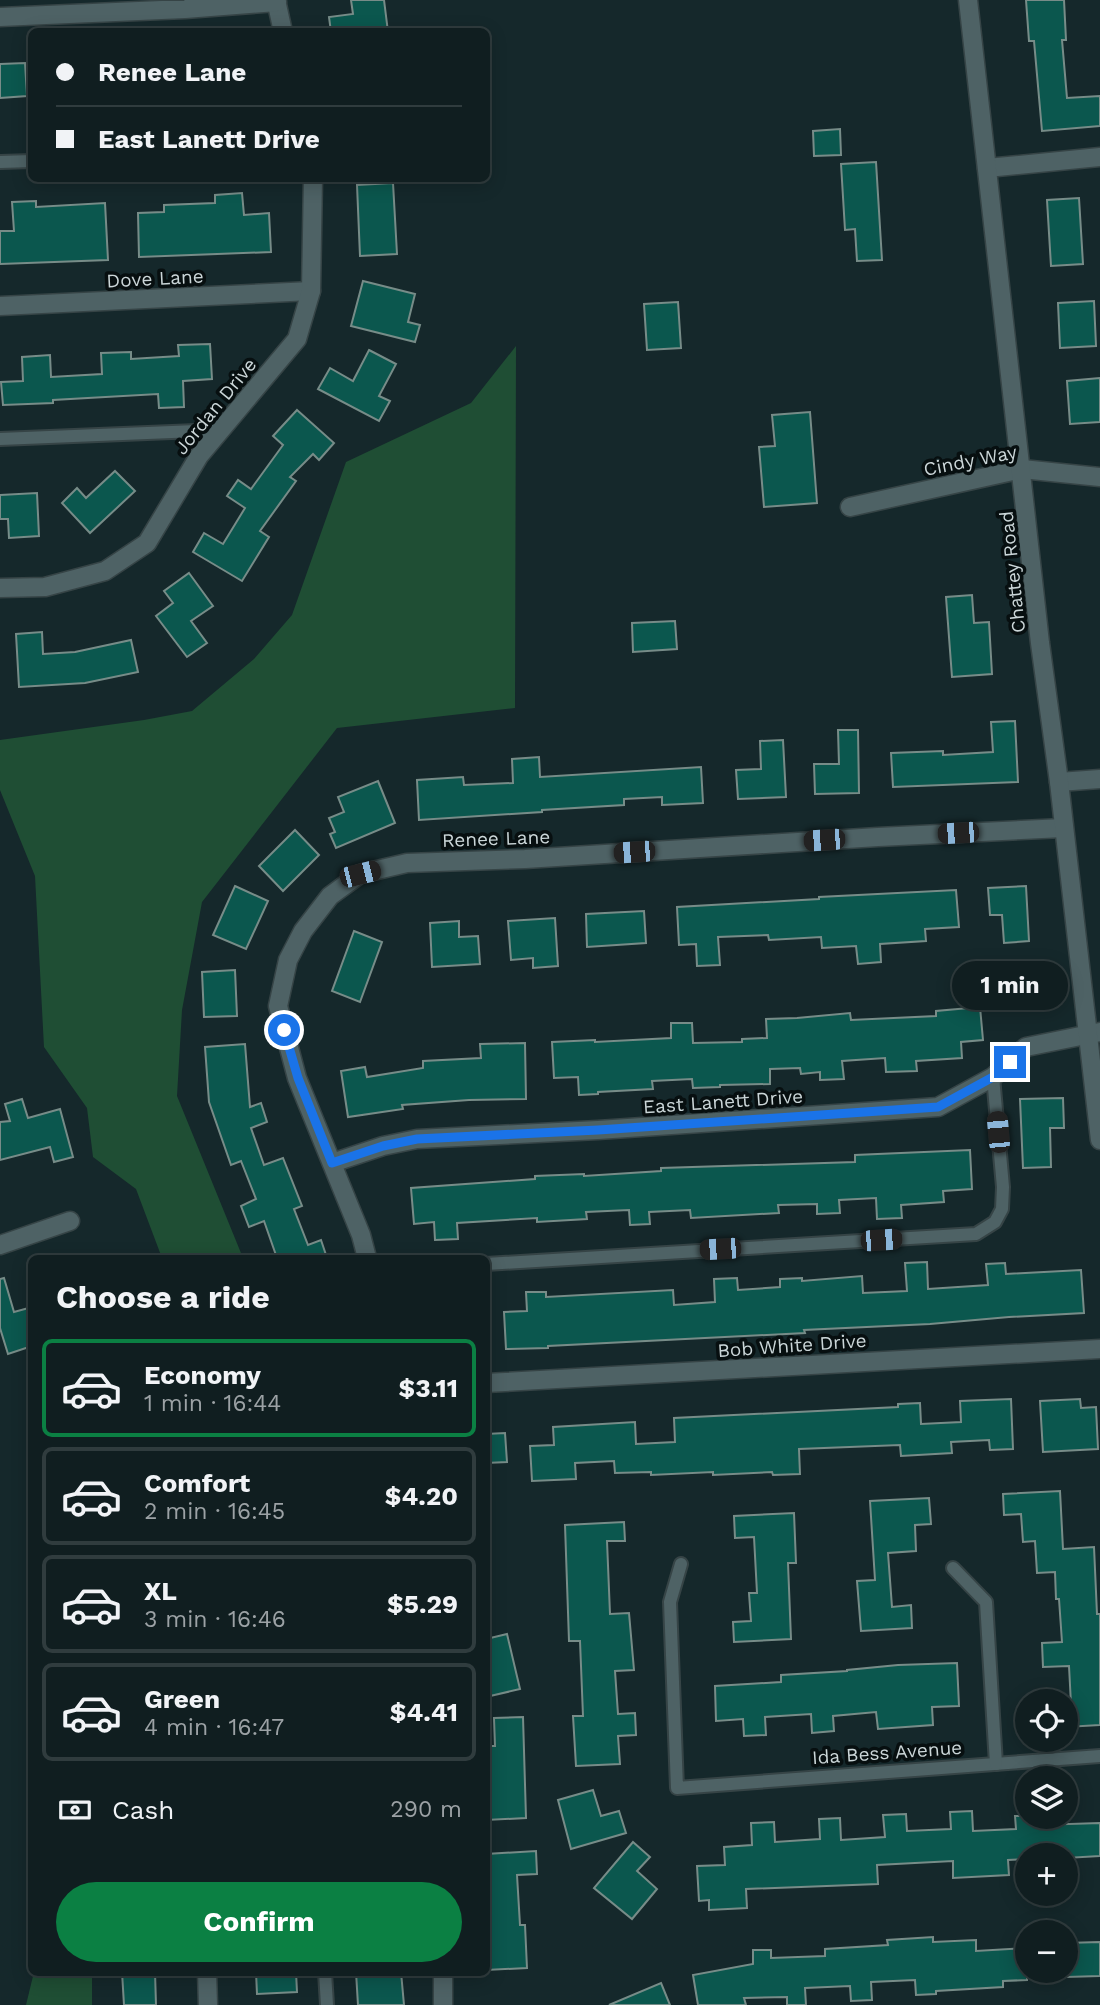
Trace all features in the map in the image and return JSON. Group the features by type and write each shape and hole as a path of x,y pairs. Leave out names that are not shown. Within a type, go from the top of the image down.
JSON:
{"street":[{"name":"Chattey Road","path":"968,0 1040,643 1063,828 1094,1033 1100,1140"},
{"path":"0,17 185,9 277,1 283,28"},
{"path":"987,168 1100,157"},
{"name":"Jordan Drive","path":"0,588 45,587 104,571 147,543 198,456 297,339 311,291 313,182"},
{"name":"Dove Lane","path":"0,306 311,291"},
{"name":"Cindy Way","path":"850,507 1022,469 1100,477"},
{"path":"1059,782 1100,779"},
{"name":"Renee Lane","path":"366,1255 361,1235 298,1078 278,1006 288,960 303,931 330,896 360,874 407,863 525,859 878,836 1063,828"},
{"name":"East Lanett Drive","path":"332,1163 383,1146 417,1139 598,1130 938,1107 993,1077 1026,1047 1094,1033"},
{"path":"0,1245 70,1221"},
{"name":"Bob White Drive","path":"490,1383 1100,1349"},
{"path":"207,1976 208,2005"},
{"path":"443,1976 443,2005"}],"lane":[{"path":"0,162 28,161"},
{"path":"0,439 221,430"},
{"path":"490,1264 975,1234 995,1222 1002,1209 1003,1187 993,1077"},
{"name":"Ida Bess Avenue","path":"681,1564 670,1602 677,1788 1100,1756"},
{"path":"953,1569 986,1602 996,1764"},
{"path":"326,1976 327,2005"}],"green space":[{"path":"516,346 515,708 337,728 202,902 182,1010 177,1096 242,1255 161,1255 136,1189 93,1157 87,1108 44,1047 35,876 0,790 0,740 192,711 254,659 292,615 346,462 471,403"},
{"path":"33,1976 92,1976 92,2005 26,2005"}],"building":[{"path":"351,0 384,0 388,28 330,28 329,17 353,14"},
{"path":"1026,0 1064,0 1066,40 1062,40 1067,98 1100,96 1100,126 1042,131 1034,41 1029,41"},
{"path":"25,63 27,96 0,98 0,64"},
{"path":"840,129 841,155 814,156 813,131"},
{"path":"876,162 882,260 857,261 855,229 845,230 841,164"},
{"path":"393,183 397,254 360,256 357,185"},
{"path":"242,193 244,215 269,213 271,252 139,257 138,213 164,212 164,205 215,203 215,195"},
{"path":"1079,198 1083,264 1051,266 1047,200"},
{"path":"36,201 36,207 105,203 108,260 0,264 0,231 14,231 12,202"},
{"path":"363,281 415,294 408,322 420,325 415,342 351,326"},
{"path":"1094,301 1096,346 1060,348 1058,303"},
{"path":"678,302 681,348 647,350 644,304"},
{"path":"210,344 212,379 183,381 184,407 159,408 158,394 3,405 1,382 23,381 22,357 50,355 51,377 102,374 101,353 131,352 131,359 179,356 178,345"},
{"path":"369,350 396,364 379,396 390,401 379,421 318,389 330,368 353,381"},
{"path":"1100,378 1100,422 1070,424 1067,381"},
{"path":"297,410 334,443 319,460 313,454 290,477 296,481 260,531 269,537 242,581 193,552 204,533 223,544 245,508 227,496 238,480 251,489 283,445 273,436"},
{"path":"810,412 817,503 764,507 759,447 775,446 772,415"},
{"path":"115,471 135,491 90,533 62,503 77,488 86,498"},
{"path":"37,493 39,536 9,538 8,519 0,519 0,495"},
{"path":"189,573 213,606 191,621 207,643 187,657 156,616 173,603 164,591"},
{"path":"972,595 974,623 989,622 992,674 952,677 946,597"},
{"path":"675,621 677,649 633,652 632,623"},
{"path":"42,632 43,654 75,652 131,640 138,672 85,683 19,687 16,634"},
{"path":"1015,721 1018,782 893,787 891,753 943,751 943,755 993,752 991,722"},
{"path":"838,730 858,730 859,793 815,794 814,764 839,764"},
{"path":"783,740 786,797 738,799 736,770 761,769 760,741"},
{"path":"539,757 540,777 701,767 703,803 662,805 662,797 624,799 624,805 419,820 417,780 463,777 464,785 513,783 512,759"},
{"path":"378,781 395,823 336,848 330,834 335,832 329,818 344,812 338,797"},
{"path":"295,830 319,855 283,891 259,866"},
{"path":"235,886 268,901 246,949 213,935"},
{"path":"1026,886 1029,941 1004,943 1002,915 990,915 988,888"},
{"path":"956,890 959,927 925,929 926,941 880,944 881,962 858,964 856,946 822,948 821,937 769,940 768,935 718,937 720,965 697,966 696,944 679,945 677,907"},
{"path":"644,911 646,943 587,947 586,914"},
{"path":"555,918 558,966 533,968 533,958 511,960 508,921"},
{"path":"459,921 459,937 478,936 480,964 432,967 430,923"},
{"path":"354,931 382,942 360,1002 332,991"},
{"path":"235,970 237,1016 204,1017 202,972"},
{"path":"980,1007 983,1040 961,1042 962,1058 916,1061 917,1071 886,1072 885,1058 842,1061 844,1079 820,1080 820,1072 801,1074 800,1068 770,1069 770,1084 693,1088 692,1079 652,1081 653,1089 579,1095 578,1077 554,1078 552,1042 671,1038 671,1023 692,1023 693,1043 742,1042 742,1039 767,1038 766,1019 850,1013 851,1020 936,1016 936,1011"},
{"path":"525,1043 526,1099 402,1105 403,1109 348,1117 341,1071 365,1067 367,1077 423,1068 423,1061 481,1058 480,1044"},
{"path":"245,1044 250,1107 261,1103 267,1122 251,1128 264,1165 283,1158 302,1206 294,1209 308,1245 321,1240 326,1255 276,1255 264,1221 249,1227 241,1206 256,1199 241,1161 231,1165 209,1102 205,1047"},
{"path":"1063,1098 1064,1128 1050,1128 1051,1167 1023,1168 1020,1099"},
{"path":"22,1099 28,1118 60,1109 73,1157 54,1162 50,1147 0,1160 0,1122 10,1121 5,1104"},
{"path":"970,1150 972,1189 943,1191 944,1202 901,1205 902,1218 877,1219 876,1198 839,1200 840,1213 817,1214 817,1204 778,1205 779,1213 691,1218 690,1210 649,1212 650,1224 630,1225 629,1210 586,1212 587,1219 537,1222 537,1218 457,1223 458,1239 435,1240 434,1222 414,1224 411,1188 535,1179 535,1176 661,1171 661,1168 855,1162 855,1155"},
{"path":"927,1262 928,1289 988,1285 986,1264 1005,1263 1006,1274 1081,1270 1084,1313 804,1330 805,1333 506,1349 504,1312 527,1311 526,1292 546,1292 546,1297 673,1290 674,1305 715,1302 714,1279 737,1278 738,1290 780,1287 780,1279 802,1278 802,1281 862,1276 863,1293 907,1291 905,1263"},
{"path":"4,1278 14,1312 28,1308 28,1347 8,1354 0,1328 0,1279"},
{"path":"1011,1399 1013,1449 990,1450 989,1440 951,1442 952,1453 901,1456 900,1445 799,1449 800,1474 773,1475 772,1472 713,1475 713,1472 651,1475 651,1472 615,1473 614,1461 575,1463 576,1479 532,1481 530,1446 554,1445 553,1427 635,1422 636,1444 675,1442 674,1418 898,1407 898,1404 920,1403 921,1424 961,1422 960,1401"},
{"path":"1080,1399 1081,1408 1096,1407 1098,1449 1043,1452 1040,1401"},
{"path":"505,1433 507,1462 490,1463 490,1434"},
{"path":"1060,1491 1063,1549 1094,1547 1097,1614 1100,1614 1100,1725 1078,1726 1078,1689 1070,1689 1069,1666 1043,1667 1042,1643 1062,1642 1055,1572 1037,1573 1035,1541 1023,1542 1021,1514 1004,1515 1003,1494"},
{"path":"929,1498 931,1524 915,1525 916,1551 888,1553 892,1607 911,1605 912,1628 861,1631 857,1581 875,1580 870,1501"},
{"path":"794,1513 796,1563 788,1563 791,1639 734,1642 733,1622 751,1621 749,1593 757,1593 754,1537 735,1538 734,1516"},
{"path":"624,1522 625,1541 607,1541 610,1614 629,1613 634,1670 615,1671 618,1714 635,1713 636,1735 618,1736 620,1764 576,1766 573,1716 583,1716 580,1641 569,1641 565,1525"},
{"path":"507,1634 520,1689 490,1696 490,1638"},
{"path":"957,1663 959,1706 932,1707 933,1725 878,1729 876,1712 833,1716 834,1731 812,1733 811,1714 765,1717 766,1735 744,1736 743,1719 716,1721 715,1686 781,1682 781,1675"},
{"path":"523,1717 526,1818 490,1820 490,1746 495,1746 494,1718"},
{"path":"593,1790 601,1816 619,1811 626,1833 571,1849 558,1800"},
{"path":"972,1811 973,1831 1078,1829 1078,1824 1100,1823 1100,1856 1078,1857 1078,1843 1015,1843 1015,1860 1008,1860 1009,1875 953,1878 953,1861 877,1865 878,1884 746,1889 747,1908 709,1910 709,1900 699,1901 697,1866 725,1865 724,1847 752,1845 751,1823 774,1822 775,1842 820,1839 819,1819 840,1818 841,1840 885,1837 883,1815 906,1814 907,1831 951,1829 950,1812"},
{"path":"633,1842 650,1857 637,1871 657,1889 632,1919 594,1888"},
{"path":"536,1851 537,1874 517,1875 520,1925 525,1925 527,1968 490,1970 490,1854"},
{"path":"933,1937 933,1942 976,1940 976,1951 1015,1949 1015,1980 1003,1981 1003,1987 936,1991 936,1994 916,1995 915,1980 871,1982 872,2000 851,2001 850,1986 805,1988 806,2005 787,2005 787,1997 744,1998 746,2005 698,2005 693,1975 753,1964 753,1950 771,1950 771,1958 825,1956 825,1949 888,1945 887,1940"},
{"path":"1100,1942 1100,1976 1078,1977 1078,1943"},
{"path":"122,1976 155,1976 156,2005 124,2005"},
{"path":"256,1976 296,1976 297,1992 257,1994"},
{"path":"356,1976 401,1976 404,2005 358,2005"},
{"path":"661,1983 670,2005 609,2005"}],"route":[{"path":"284,1030 298,1078 332,1163 383,1146 417,1139 598,1130 938,1107 993,1077 1010,1062"}]}
